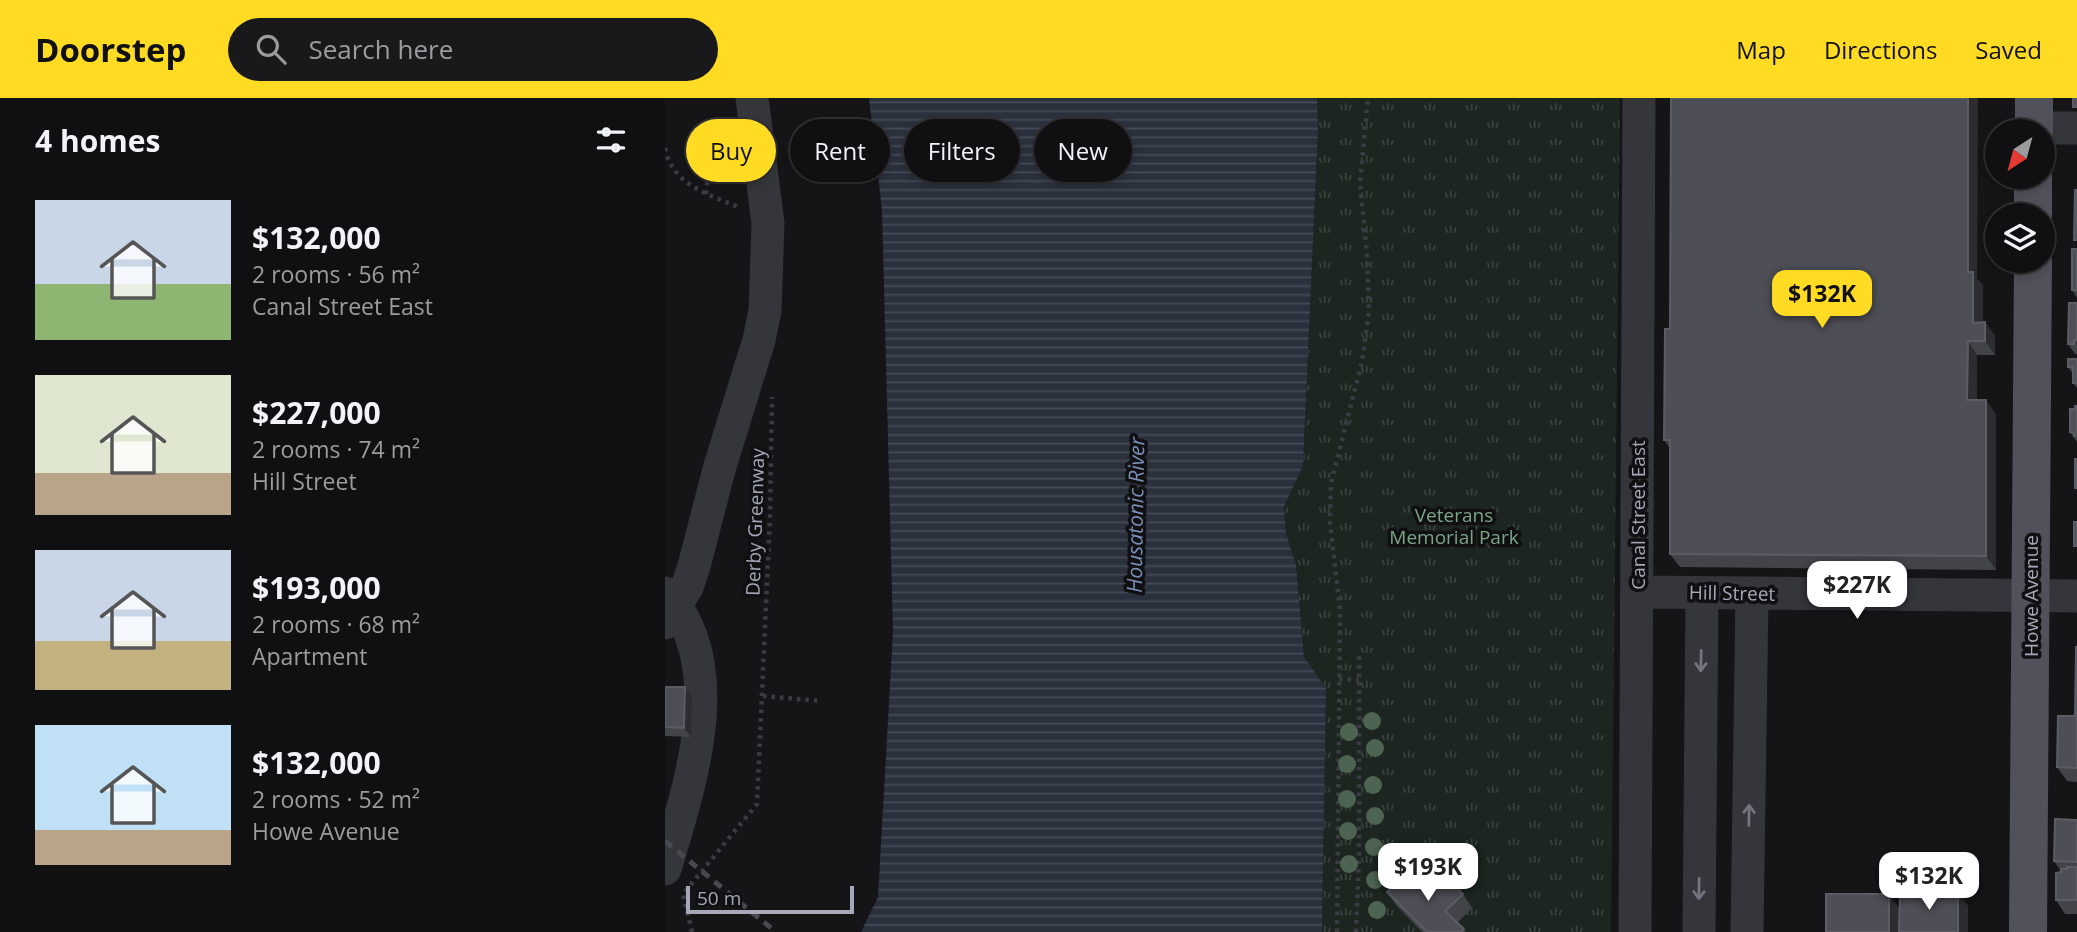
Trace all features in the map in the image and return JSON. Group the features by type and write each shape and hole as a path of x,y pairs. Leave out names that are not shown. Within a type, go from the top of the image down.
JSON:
{"main road":[{"name":"Howe Avenue","path":"2028,932 2033,273"}],"street":[{"path":"665,869 685,807 698,743 700,674 693,636 669,607 687,587 694,566 765,311 768,223 752,98"},
{"name":"Canal Street East","path":"1636,932 1639,98"},
{"path":"2055,123 2077,128"},
{"name":"Hill Street","path":"1638,592 2077,596"},
{"path":"1699,932 1702,593"},
{"path":"1747,932 1752,594"}],"path":[{"path":"1337,932 1340,610 1330,522 1331,483 1362,362 1369,310 1360,183 1369,98"},
{"path":"665,148 668,162 684,182 768,223"},
{"path":"706,194 707,182"},
{"name":"Derby Greenway","path":"692,932 683,894 757,804 770,517 772,391"},
{"path":"1356,932 1359,857 1359,656"},
{"path":"1339,679 1359,680"},
{"path":"762,696 821,701"}],"green space":[{"name":"Veterans Memorial Park","path":"1317,98 1620,98 1611,932 1322,932 1326,688 1304,657 1296,565 1286,533 1284,508 1303,466 1318,130"}],"water":[{"name":"Housatonic River","path":"869,98 1317,98 1318,130 1303,466 1284,507 1286,533 1296,565 1304,657 1326,688 1322,932 861,932 878,897 893,632 882,210 879,182 890,182 890,119 871,119"}],"building":[{"path":"1671,98 1968,98 1968,272 1973,272 1973,323 1985,322 1985,341 1968,341 1967,400 1986,400 1986,556 1670,554 1670,440 1664,440 1665,329 1670,329"},
{"path":"2073,98 2077,98 2077,107 2073,107"},
{"path":"2077,190 2077,240 2074,240"},
{"path":"2072,249 2077,249 2077,290 2072,290"},
{"path":"2069,303 2077,303 2077,340 2074,340 2074,344 2068,344"},
{"path":"2068,359 2077,359 2077,383 2073,383 2073,367 2068,367"},
{"path":"2075,406 2077,436 2070,432 2070,409 2075,409"},
{"path":"2077,459 2077,488 2075,488"},
{"path":"2074,522 2077,522 2077,546 2074,546"},
{"path":"2076,647 2077,768 2057,767 2058,716 2075,716"},
{"path":"665,687 685,687 684,728 665,727"},
{"path":"2055,819 2077,820 2077,862 2054,861"},
{"path":"2067,867 2077,867 2077,900 2056,900 2056,873"},
{"path":"1407,873 1425,891 1442,873 1463,894 1445,911 1464,929 1461,932 1427,932 1387,892"},
{"path":"1900,892 1958,892 1958,932 1899,932"},
{"path":"1826,894 1889,894 1889,932 1826,932"}],"railway":[{"path":"665,841 776,932"}]}
